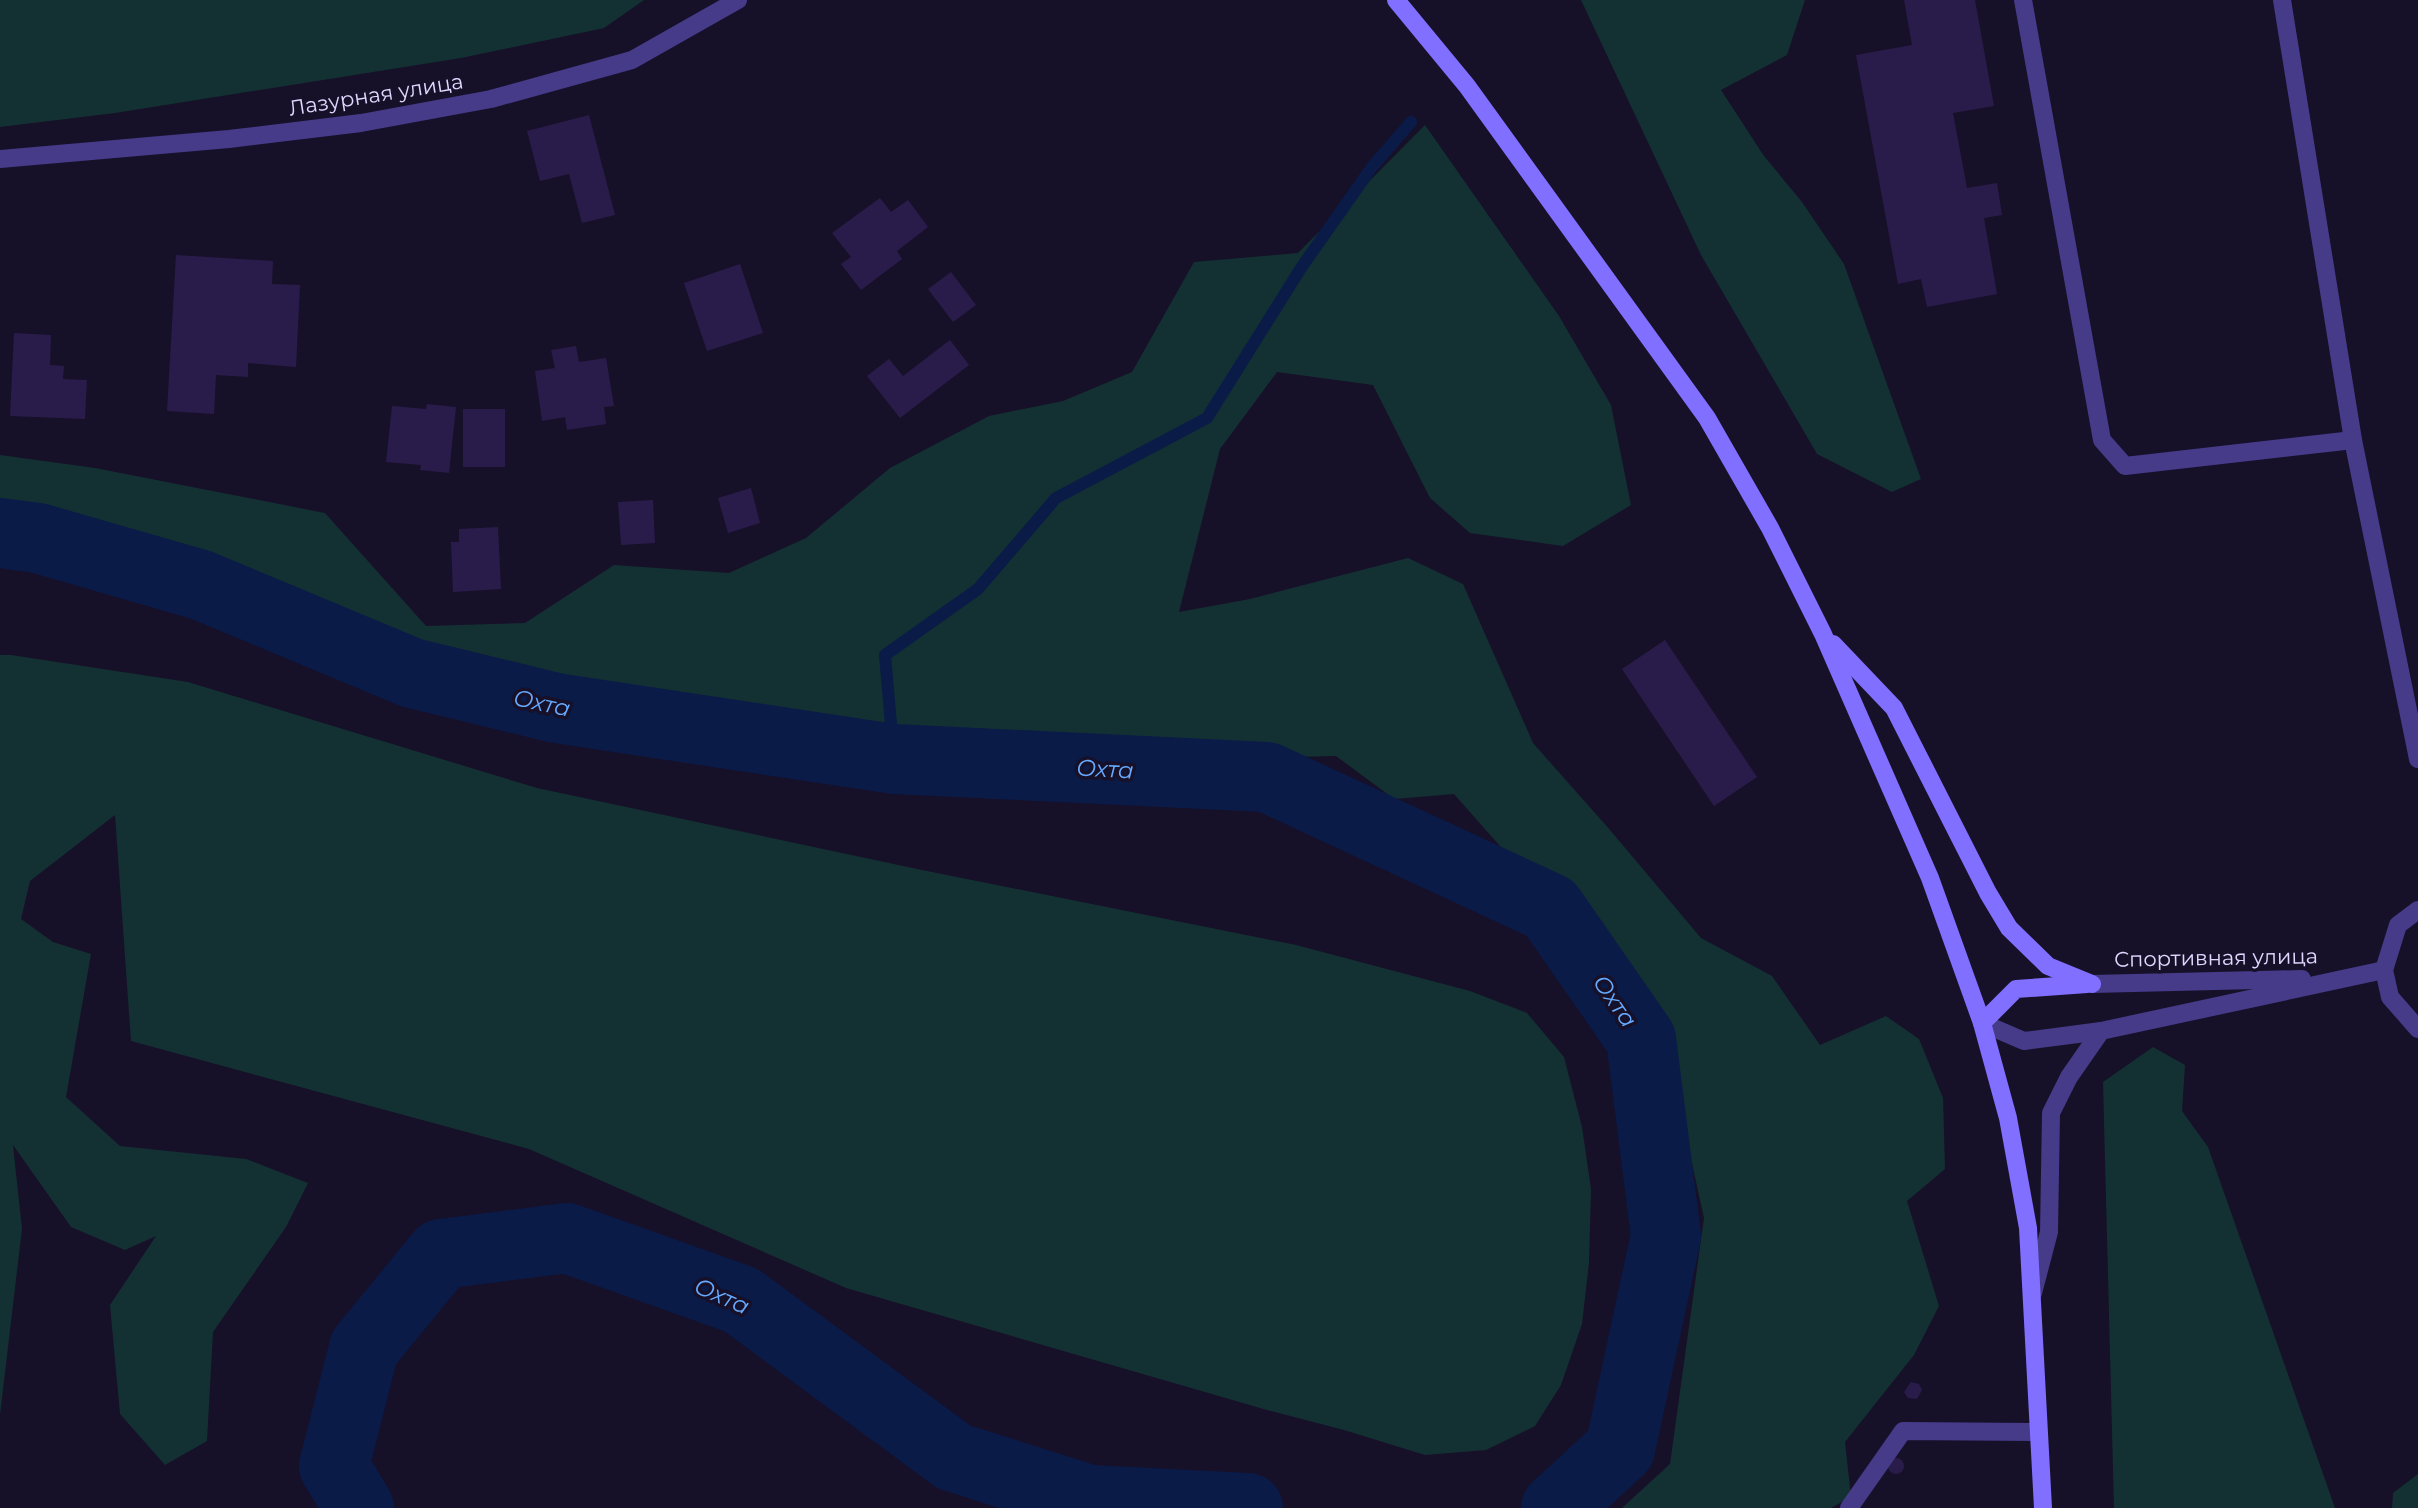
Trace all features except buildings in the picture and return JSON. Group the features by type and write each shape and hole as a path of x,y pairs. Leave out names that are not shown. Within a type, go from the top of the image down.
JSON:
{"main road":[{"path":"1396,0 1466,86 1707,418 1770,528 1823,634 1930,878 1982,1023 2008,1118 2028,1228 2043,1508"},
{"path":"1823,634 1894,708 1988,893 2009,928 2048,966 2092,984"},
{"path":"1982,1023 2017,989 2092,984"}],"street":[{"name":"Лазурная улица","path":"0,159 361,123 491,99 632,60 738,0"},
{"path":"2023,0 2102,440 2125,466 2353,440"},
{"path":"2282,0 2353,440 2418,759"},
{"path":"2418,910 2398,925 2384,970 2390,998 2418,1029"},
{"name":"Спортивная улица","path":"1982,1023 2024,1041 2101,1031 2384,970"},
{"name":"Спортивная улица","path":"2092,984 2341,978"},
{"path":"2032,1297 2049,1233 2051,1112 2069,1077 2101,1031"},
{"path":"1849,1508 1903,1431 2038,1432"}],"green space":[{"path":"0,0 644,0 604,28 461,58 115,113 0,127"},
{"path":"1581,0 1805,0 1787,55 1721,90 1764,156 1802,202 1844,264 1921,479 1892,492 1817,454 1701,255"},
{"path":"1425,125 1559,316 1611,405 1631,505 1563,546 1470,533 1430,498 1373,385 1277,372 1220,449 1179,612 1250,599 1408,558 1463,584 1533,743 1701,938 1772,976 1820,1045 1886,1016 1919,1039 1943,1098 1945,1169 1907,1201 1939,1306 1914,1355 1845,1442 1851,1497 1831,1508 1622,1508 1670,1464 1704,1218 1663,1032 1581,912 1507,854 1454,794 1394,799 1336,756 1243,758 930,753 590,703 44,536 0,528 0,455 95,468 325,513 426,626 525,623 614,565 729,573 806,538 890,468 989,416 1063,401 1132,372 1194,262 1298,253"},
{"path":"0,655 188,682 537,788 922,870 1296,945 1470,991 1527,1013 1564,1057 1582,1127 1591,1189 1589,1263 1582,1324 1561,1385 1535,1426 1486,1450 1425,1455 846,1288 529,1149 131,1041 115,815 30,881 21,919 53,942 91,954 66,1097 120,1146 246,1159 308,1183 286,1227 213,1332 207,1441 165,1465 120,1414 110,1305 156,1236 125,1250 71,1227 13,1145 22,1229 0,1415"},
{"path":"2153,1047 2185,1065 2182,1111 2208,1147 2335,1508 2114,1508 2103,1082"},
{"path":"2418,1474 2418,1508 2392,1508 2393,1493"}],"waterway":[{"path":"894,759 885,655 978,589 1056,498 1207,418 1301,268 1372,167 1411,122"},
{"name":"Охта","path":"0,533 38,538 201,585 412,673 556,708 894,759 1267,777 1550,908 1641,1039 1666,1236 1620,1449 1556,1508"},
{"name":"Охта","path":"359,1508 334,1466 364,1348 441,1254 567,1238 741,1300 954,1457 1090,1500 1248,1508"}]}
